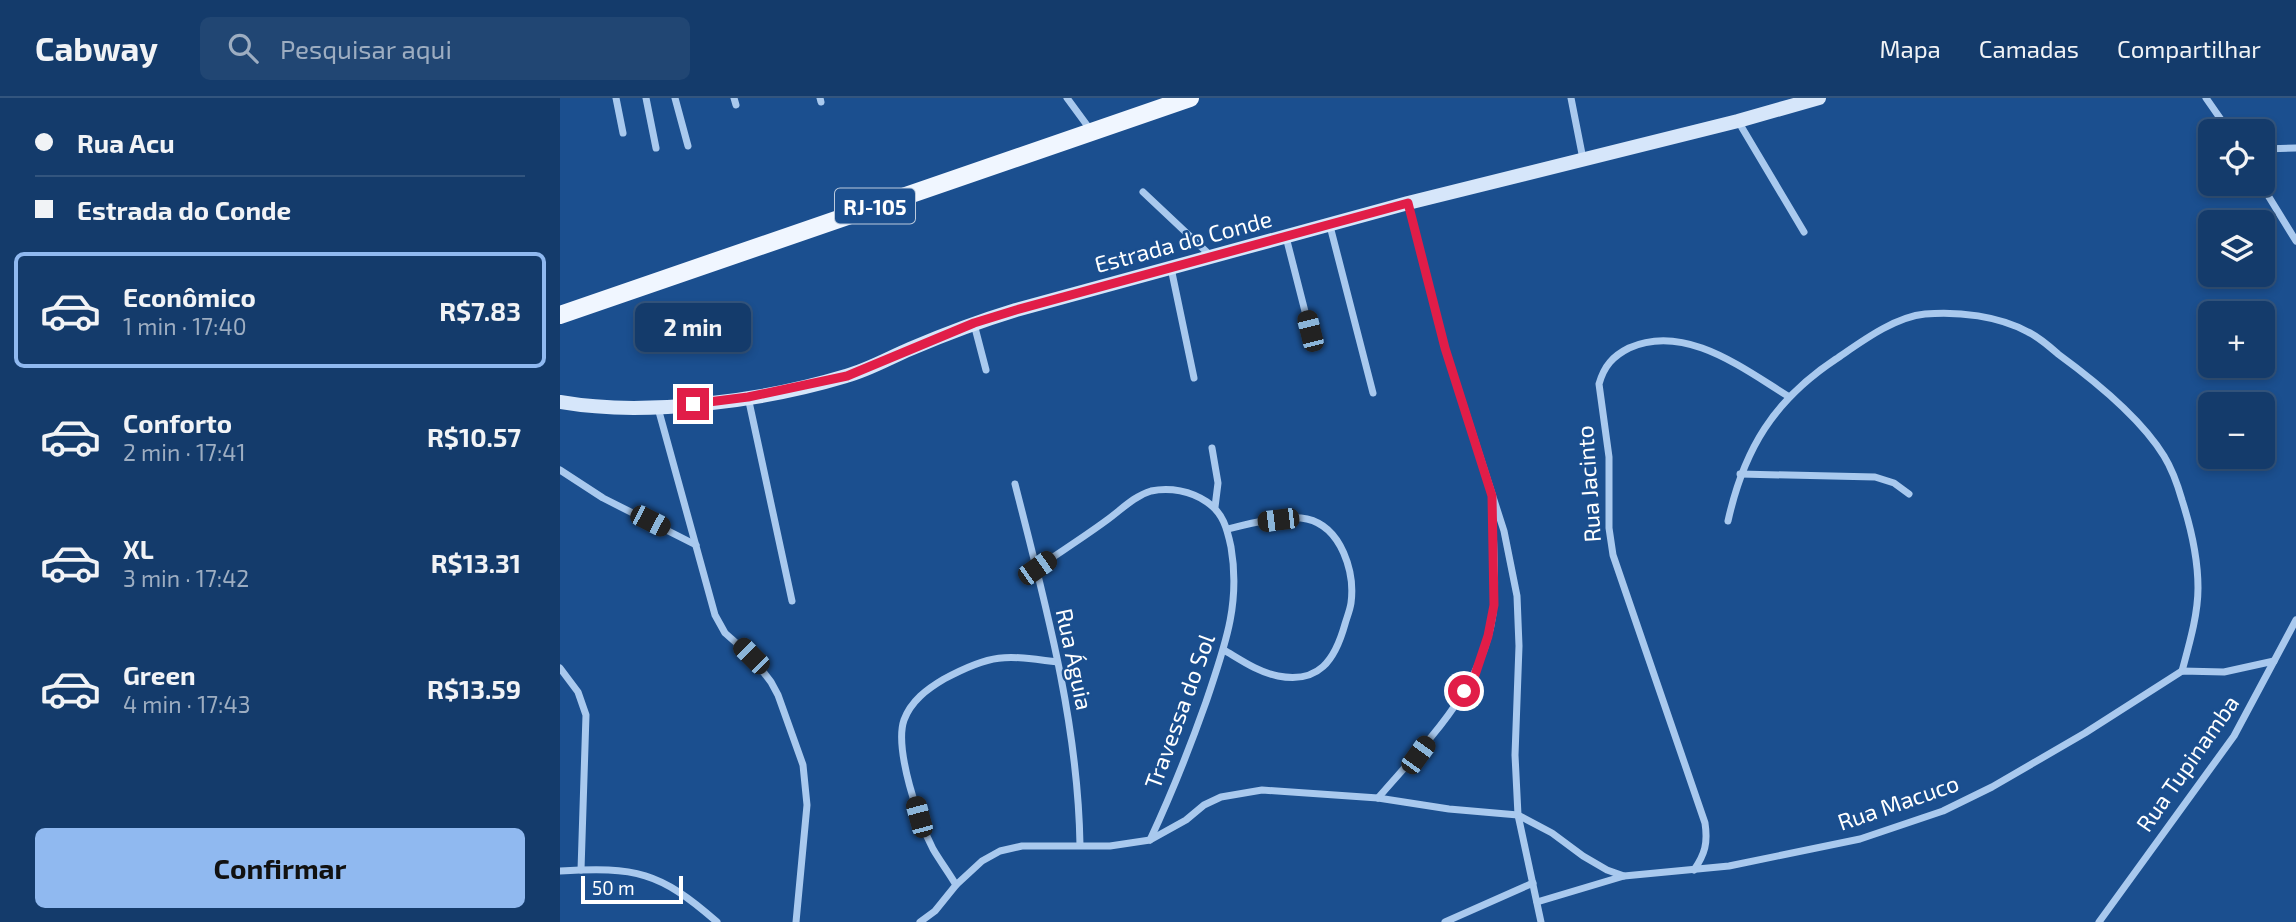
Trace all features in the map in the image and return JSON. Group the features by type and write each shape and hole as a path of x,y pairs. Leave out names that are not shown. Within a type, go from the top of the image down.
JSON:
{"main road":[{"name":"RJ-105","path":"560,315 1190,98"}],"street":[{"path":"616,98 623,133"},
{"path":"646,98 656,148"},
{"path":"675,98 688,146"},
{"path":"1067,98 1092,133"},
{"path":"1571,98 1583,159"},
{"name":"Estrada do Conde","path":"560,402 610,408 658,408 748,397 847,376 974,323 1408,203 1738,121 1819,98"},
{"path":"2206,98 2221,119"},
{"path":"1738,121 1804,232"},
{"path":"2275,149 2296,148"},
{"path":"1143,192 1211,256"},
{"path":"2269,196 2296,241"},
{"path":"1408,203 1445,348 1504,531 1517,596 1519,646 1515,755 1518,816 1541,922"},
{"path":"1330,226 1373,393"},
{"path":"1286,236 1310,331"},
{"path":"1171,268 1194,378"},
{"path":"1728,521 1740,474 1758,438 1788,396 1852,348 1899,322 1923,314 1965,315 1997,320 2029,332 2090,378 2143,429 2165,457 2182,499 2196,566 2198,590 2182,671 2224,672 2274,661"},
{"path":"974,323 986,370"},
{"name":"Rua Jacinto","path":"1694,870 1705,853 1705,823 1613,555 1609,528 1609,457 1599,384 1602,373 1615,355 1638,345 1675,340 1720,356 1788,396"},
{"path":"748,397 792,601"},
{"path":"658,408 715,615 725,633 751,656 771,681 803,765 807,806 796,922"},
{"path":"1037,568 1125,505 1152,491 1172,490 1196,495 1215,507 1218,482 1212,448"},
{"path":"560,470 603,498 696,545"},
{"path":"1740,474 1875,477 1894,483 1909,494"},
{"name":"Rua Águia","path":"1015,484 1037,568 1057,662 1076,769 1080,845"},
{"path":"1378,798 1418,755 1475,675 1488,636 1494,605 1492,496"},
{"name":"Travessa do Sol","path":"1150,840 1178,780 1224,650 1234,592 1233,558 1227,529 1215,507"},
{"path":"1224,650 1253,667 1276,676 1308,676 1323,668 1333,658 1351,604 1351,581 1346,557 1334,537 1323,526 1307,519 1278,520 1227,529"},
{"name":"Rua Tupinamba","path":"2099,922 2234,736 2296,620"},
{"path":"956,885 933,848 919,817 906,771 902,742 903,722 911,706 928,690 985,660 1002,657 1057,662"},
{"path":"560,668 578,692 586,715 581,870"},
{"name":"Rua Macuco","path":"1537,902 1624,876 1729,866 1860,839 1942,811 1992,787 2085,733 2182,671"},
{"path":"920,922 935,911 956,885 982,861 1000,851 1022,846 1110,846 1150,840 1221,797 1262,790 1378,798 1518,816 1552,833 1607,870 1624,876"},
{"path":"560,872 623,870 653,877 681,892 717,922"},
{"path":"1445,922 1533,883"}],"route":[{"path":"693,404 748,397 847,376 974,323 1016,310 1408,203 1445,348 1492,496 1494,605 1488,636 1475,675 1464,691"}]}
